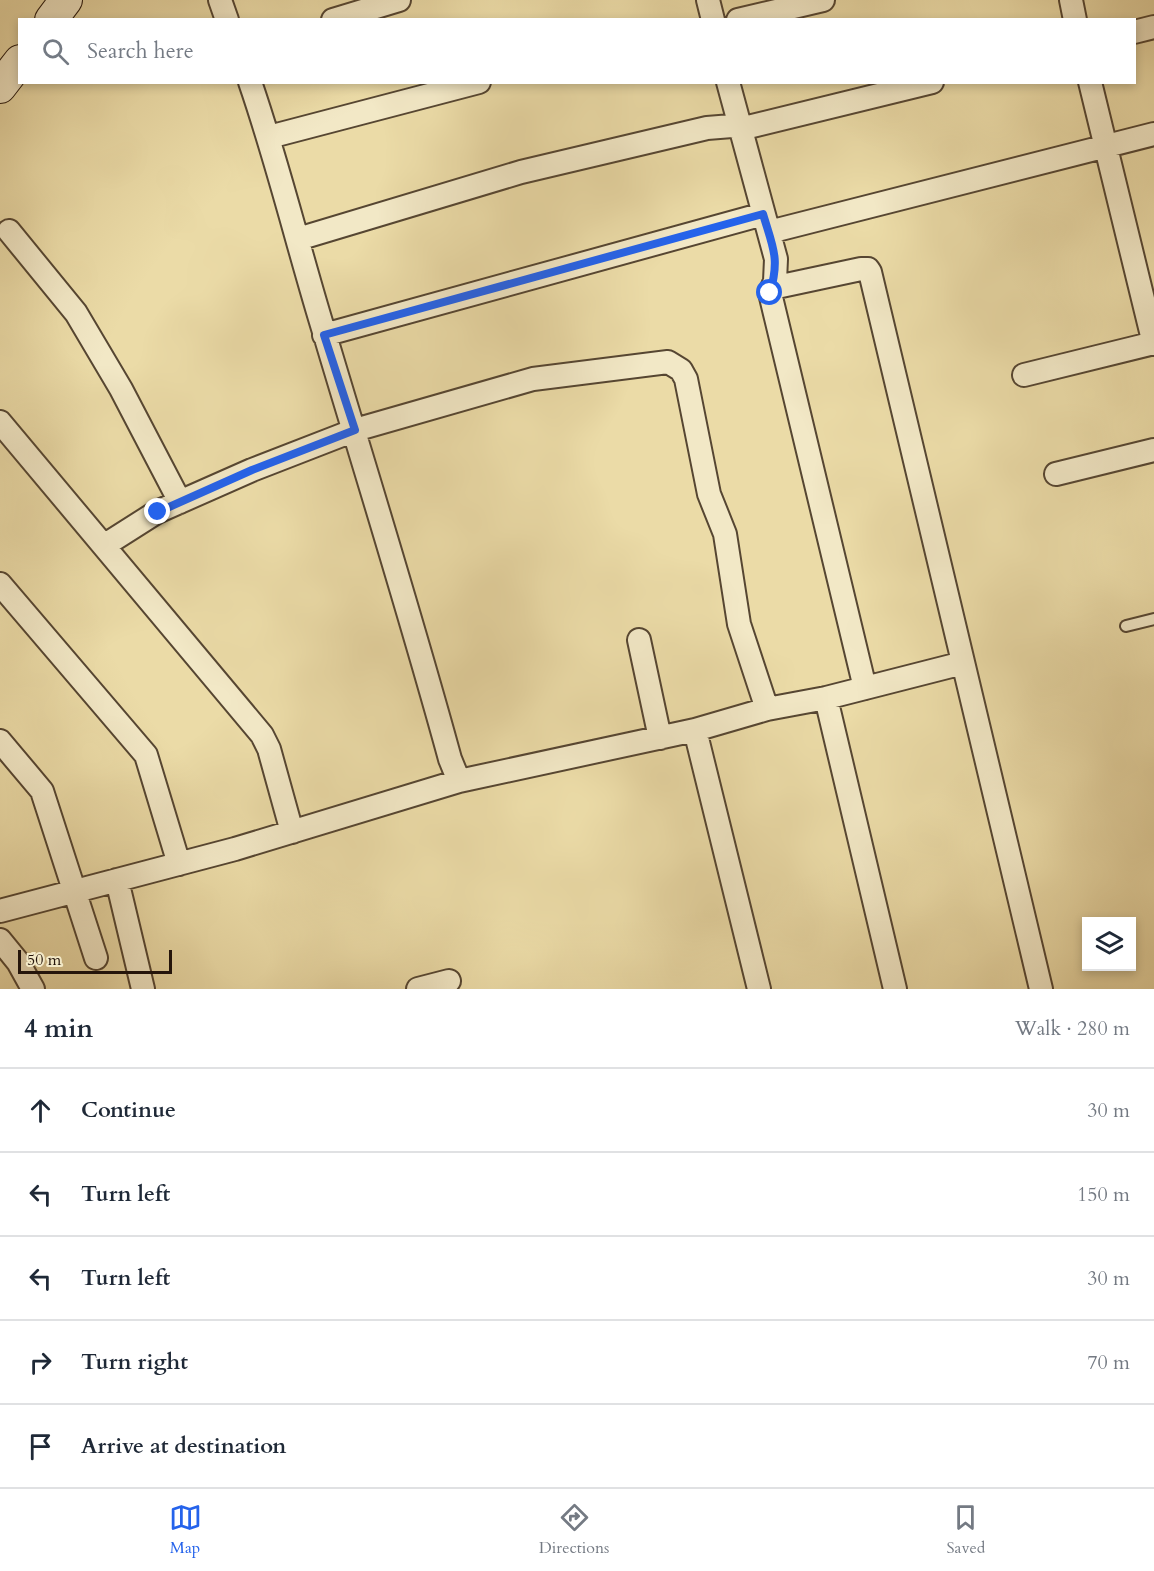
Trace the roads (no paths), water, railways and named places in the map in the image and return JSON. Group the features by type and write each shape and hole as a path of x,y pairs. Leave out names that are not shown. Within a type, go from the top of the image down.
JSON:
{"street":[{"path":"52,18 66,0"},
{"path":"220,0 226,18"},
{"path":"340,18 399,0"},
{"path":"708,0 712,18"},
{"path":"746,18 823,0"},
{"path":"1071,0 1075,18"},
{"path":"1136,32 1154,27"},
{"path":"0,87 18,64"},
{"path":"251,84 269,137 324,335 411,615 450,759 459,781"},
{"path":"269,137 471,84"},
{"path":"729,84 777,270 770,293 865,688"},
{"path":"298,239 521,172 707,128 732,126 740,129 924,84"},
{"path":"1024,375 1154,343 1090,84"},
{"path":"324,335 766,223 1154,134"},
{"path":"9,231 76,313 121,389 180,502"},
{"path":"772,288 866,268 870,272 1041,989"},
{"path":"105,545 158,512 252,470 355,430 533,379 668,362 674,364 686,379 709,494 725,534 739,624 767,709"},
{"path":"0,422 262,735 269,749 292,832"},
{"path":"1056,474 1154,450"},
{"path":"0,584 146,755 179,864"},
{"path":"639,640 660,738"},
{"path":"0,911 292,832 459,781 695,730 767,709 826,698 963,663"},
{"path":"826,698 895,989"},
{"path":"695,730 759,989"},
{"path":"0,741 42,791 96,958"},
{"path":"117,880 143,989"},
{"path":"0,940 18,962 33,989"},
{"path":"418,989 449,981"}],"lane":[{"path":"1126,626 1154,619"}]}
